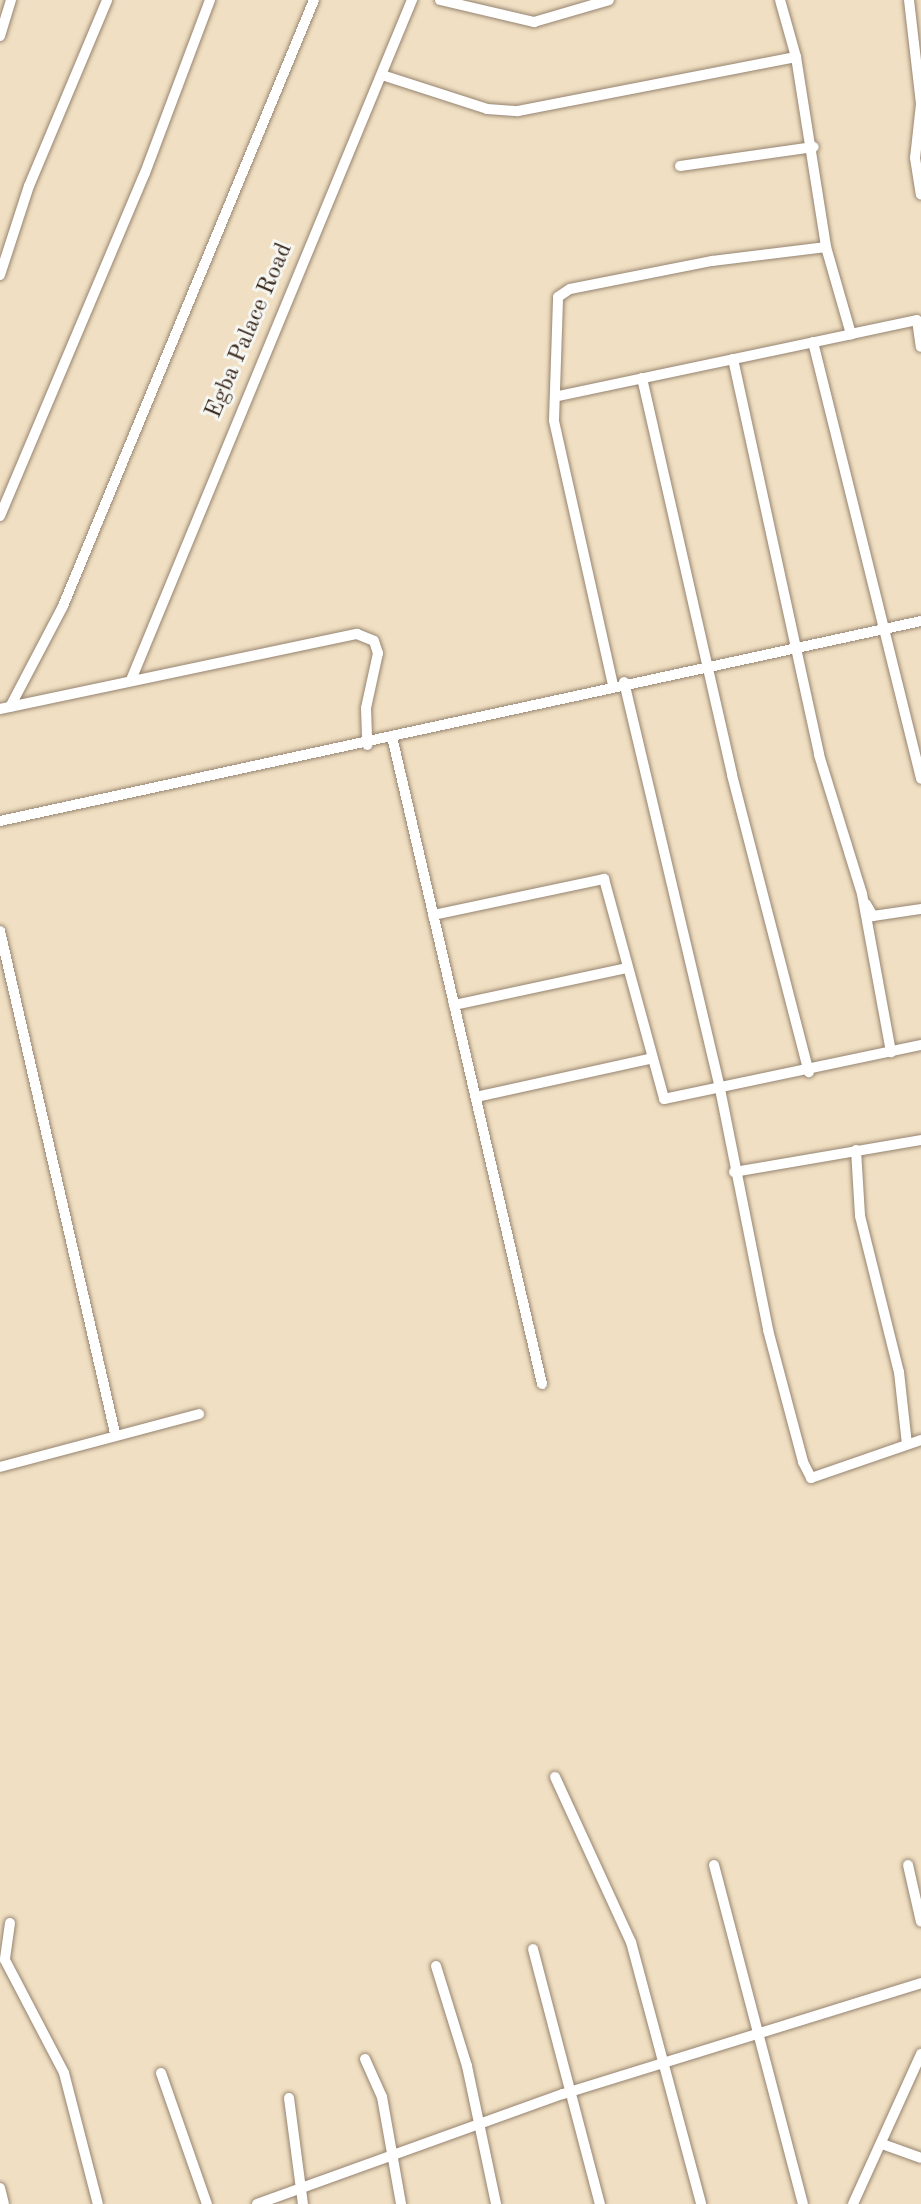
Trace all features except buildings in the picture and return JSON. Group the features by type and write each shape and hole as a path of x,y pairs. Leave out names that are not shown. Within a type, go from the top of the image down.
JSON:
{"street":[{"path":"0,36 11,0"},
{"path":"0,275 29,186 107,0"},
{"path":"0,516 145,173 210,0"},
{"path":"5,708 63,606 314,0"},
{"name":"Egba Palace Road","path":"131,680 412,0"},
{"path":"440,0 534,22 608,0"},
{"path":"780,0 796,57 814,147 826,247 850,334"},
{"path":"909,0 921,104 915,158 921,195"},
{"path":"382,75 487,109 518,111 796,57"},
{"path":"680,166 814,147"},
{"path":"613,685 554,420 558,396 554,313 558,297 570,289 826,247"},
{"path":"558,396 919,319 921,347"},
{"path":"813,342 880,628 921,779"},
{"path":"733,359 798,648 819,755 862,894 891,1052"},
{"path":"642,378 706,666 809,1072"},
{"path":"0,821 367,744 393,741 624,682 921,621"},
{"path":"5,708 357,634 374,641 378,653 366,708 367,744"},
{"path":"624,682 720,1089 734,1172 768,1330 811,1478 921,1440"},
{"path":"393,741 542,1384"},
{"path":"828,772 868,909 873,916 921,909"},
{"path":"433,915 604,879 649,1059 664,1099 809,1072 921,1045"},
{"path":"0,931 115,1433"},
{"path":"454,1005 626,968"},
{"path":"476,1097 649,1059"},
{"path":"734,1172 921,1140"},
{"path":"856,1150 860,1216 899,1372 907,1444"},
{"path":"0,1467 115,1433 200,1415"},
{"path":"555,1777 631,1942 667,2065 701,2204"},
{"path":"714,1865 754,2034 803,2204"},
{"path":"908,1865 921,1922"},
{"path":"10,1923 5,1960 64,2073 98,2204"},
{"path":"533,1949 568,2093 600,2204"},
{"path":"436,1966 496,2204"},
{"path":"257,2204 568,2093 667,2065 754,2034 921,1983"},
{"path":"853,2204 920,2057"},
{"path":"365,2059 382,2097 401,2204"},
{"path":"160,2073 207,2204"},
{"path":"289,2098 303,2204"},
{"path":"882,2144 921,2158"},
{"path":"0,2188 4,2204"}]}
